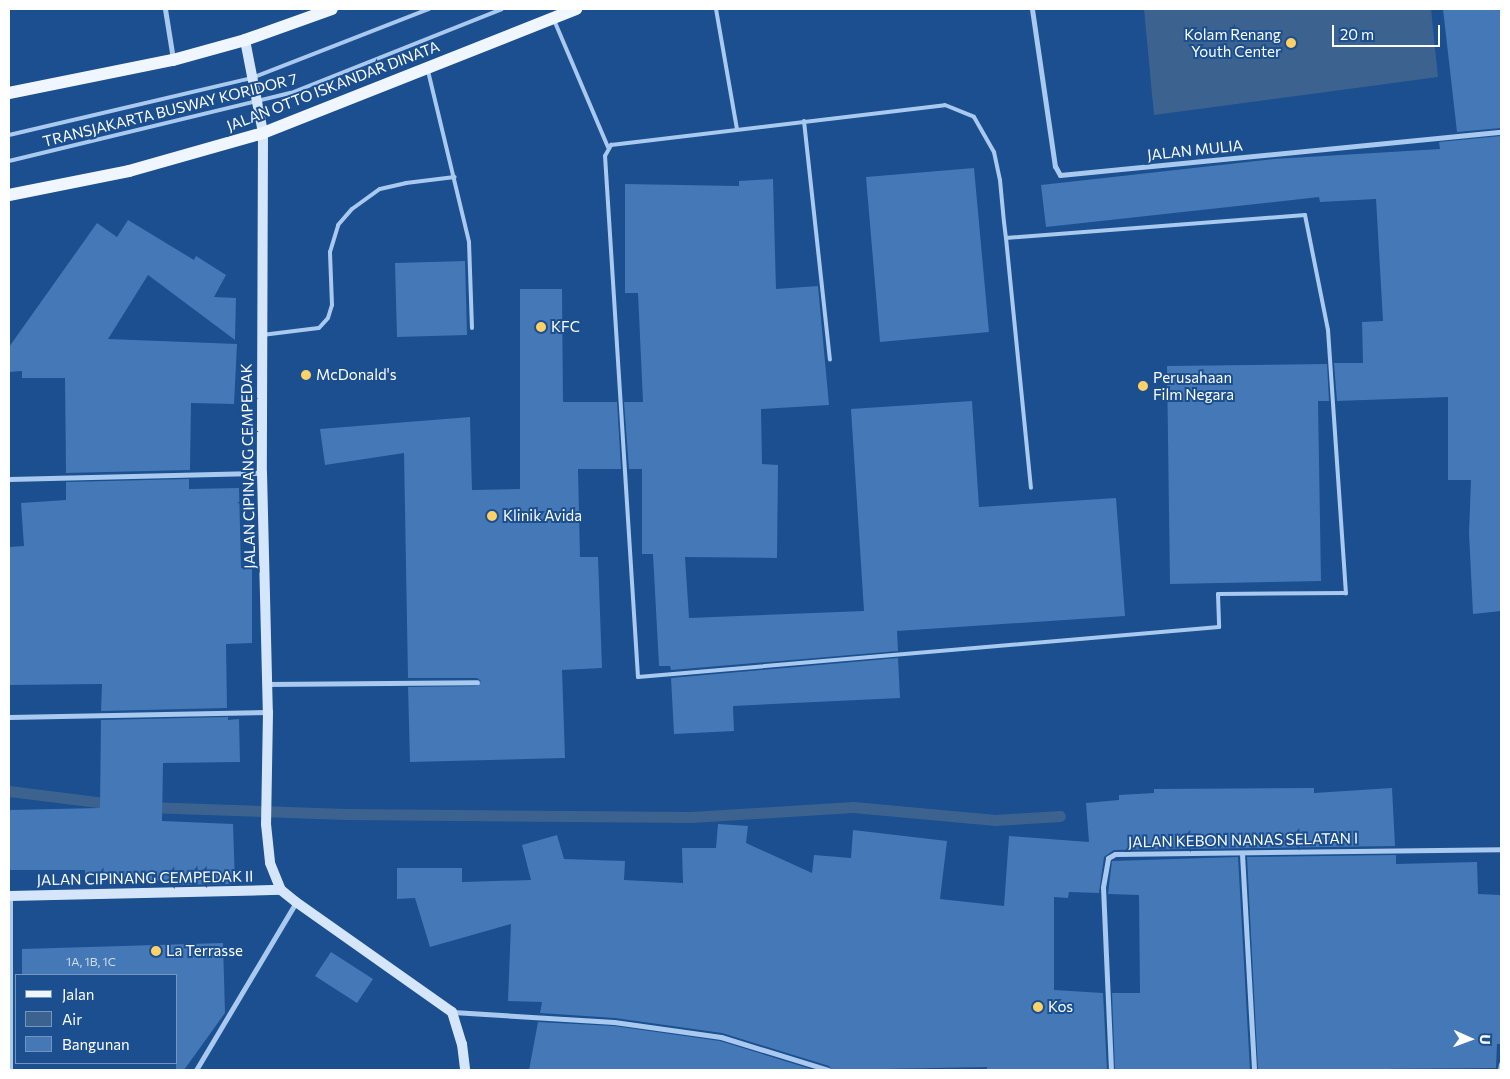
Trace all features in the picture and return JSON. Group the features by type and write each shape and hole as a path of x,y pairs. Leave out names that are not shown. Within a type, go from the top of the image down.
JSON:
{"main road":[{"path":"9,94 173,60 245,40 332,9"},
{"name":"JALAN OTTO ISKANDAR DINATA","path":"9,195 129,170 263,133 576,9"}],"street":[{"path":"165,9 173,60"},
{"name":"JALAN MULIA","path":"1032,9 1055,166 1060,175 1501,132"},
{"name":"JALAN CIPINANG CEMPEDAK","path":"245,40 263,133 262,473 268,712 266,824 270,863 281,890"},
{"path":"9,478 262,473"},
{"path":"267,684 477,682"},
{"path":"9,717 268,712"},
{"name":"JALAN KEBON NANAS SELATAN I","path":"1110,1070 1103,887 1108,858 1115,854 1242,854 1501,849"},
{"path":"1242,854 1254,1070"},
{"path":"281,890 452,1012 614,1022 722,1037 828,1070"},
{"name":"JALAN CIPINANG CEMPEDAK II","path":"9,896 281,890"},
{"path":"9,896 10,1070"},
{"path":"196,1070 296,902"},
{"path":"452,1012 462,1044 465,1070"},
{"path":"1500,1070 1501,1064"}],"lane":[{"name":"TRANSJAKARTA BUSWAY KORIDOR 7","path":"9,134 252,78 429,9"},
{"name":"TRANSJAKARTA BUSWAY KORIDOR 7","path":"9,161 257,103 292,93 502,9"},
{"path":"716,9 737,129"},
{"path":"553,18 608,147 605,156 638,677 1220,628 1218,594 1346,593 1328,330 1306,215 1006,238"},
{"path":"428,68 456,177 469,242 472,328"},
{"path":"608,147 737,129 945,105 960,108 979,123 994,152 1006,238 1031,488"},
{"path":"804,121 830,360"},
{"path":"262,335 319,328 328,318 332,305 330,252 338,225 352,208 380,189 406,183 456,177"}],"water":[{"name":"Kolam Renang Youth Center","path":"1144,9 1431,9 1438,77 1154,115"}],"building":[{"path":"1443,9 1501,9 1501,128 1457,132"},
{"path":"1501,136 1501,611 1473,614 1469,533 1471,480 1448,480 1448,397 1337,401 1334,363 1363,363 1362,322 1383,321 1376,199 1320,202 1319,197 1046,227 1041,185 1274,159 1440,149 1439,142"},
{"path":"974,168 989,332 880,342 866,177"},
{"path":"773,179 776,289 818,286 829,405 761,409 762,464 778,465 777,558 685,557 689,618 864,611 851,409 972,401 979,507 1116,498 1125,616 897,631 898,651 671,670 670,666 659,666 653,554 642,554 642,469 629,469 624,402 643,402 638,293 625,293 625,184 739,186 739,181"},
{"path":"128,220 194,260 196,256 226,275 214,297 236,298 235,340 148,275 108,339 237,344 234,404 191,403 190,470 66,473 65,378 22,378 22,371 9,372 9,347 97,223 117,237"},
{"path":"465,261 467,335 397,337 395,263"},
{"path":"520,289 562,289 563,402 617,402 621,469 578,469 580,557 598,557 602,668 562,670 565,758 410,762 408,687 477,686 481,681 477,678 408,678 404,453 325,465 320,429 470,417 472,490 520,489"},
{"path":"1327,364 1329,401 1318,401 1321,581 1170,584 1167,366"},
{"path":"189,479 189,489 239,488 241,568 252,568 252,643 226,644 227,708 101,711 102,684 9,685 9,547 24,546 21,503 66,500 66,482"},
{"path":"898,658 900,698 733,706 734,731 674,734 671,678"},
{"path":"228,717 228,720 239,719 240,762 163,763 162,821 233,824 235,884 164,885 164,881 85,875 85,870 9,870 9,810 100,808 101,720"},
{"path":"1314,788 1314,793 1392,788 1395,846 1114,850 1104,857 1099,893 1069,892 1068,898 1054,897 1054,990 1103,993 1107,1070 987,1070 987,1067 832,1070 829,1066 722,1033 615,1018 540,1013 542,1002 508,1001 511,924 430,947 415,898 397,899 397,868 462,868 462,882 531,880 522,845 557,835 564,859 625,861 624,880 683,883 682,848 716,848 718,824 748,826 746,843 812,873 814,855 851,858 853,830 947,841 940,899 1004,906 1009,836 1089,842 1086,803 1119,800 1119,795 1154,793 1154,789"},
{"path":"1396,855 1396,864 1477,862 1478,894 1501,895 1501,1044 1497,1044 1496,1068 1258,1070 1247,857"},
{"path":"1238,857 1250,1070 1115,1070 1112,993 1140,993 1139,895 1108,894 1112,861"},
{"path":"223,943 225,1013 184,1070 176,1070 176,1064 178,1064 178,974 22,974 22,949"},
{"path":"331,952 373,979 357,1003 315,976"},
{"path":"538,1022 614,1026 720,1041 814,1070 529,1070"}],"waterway":[{"path":"9,791 114,804"},
{"path":"147,807 346,814 691,817 853,807 995,820 1060,816"}],"place":[{"name":"Kolam Renang Youth Center","path":"1291,43"},
{"name":"KFC","path":"541,327"},
{"name":"McDonald's","path":"306,375"},
{"name":"Perusahaan Film Negara","path":"1143,386"},
{"name":"Klinik Avida","path":"492,516"},
{"name":"La Terrasse","path":"156,951"},
{"name":"Kos","path":"1038,1007"}]}
